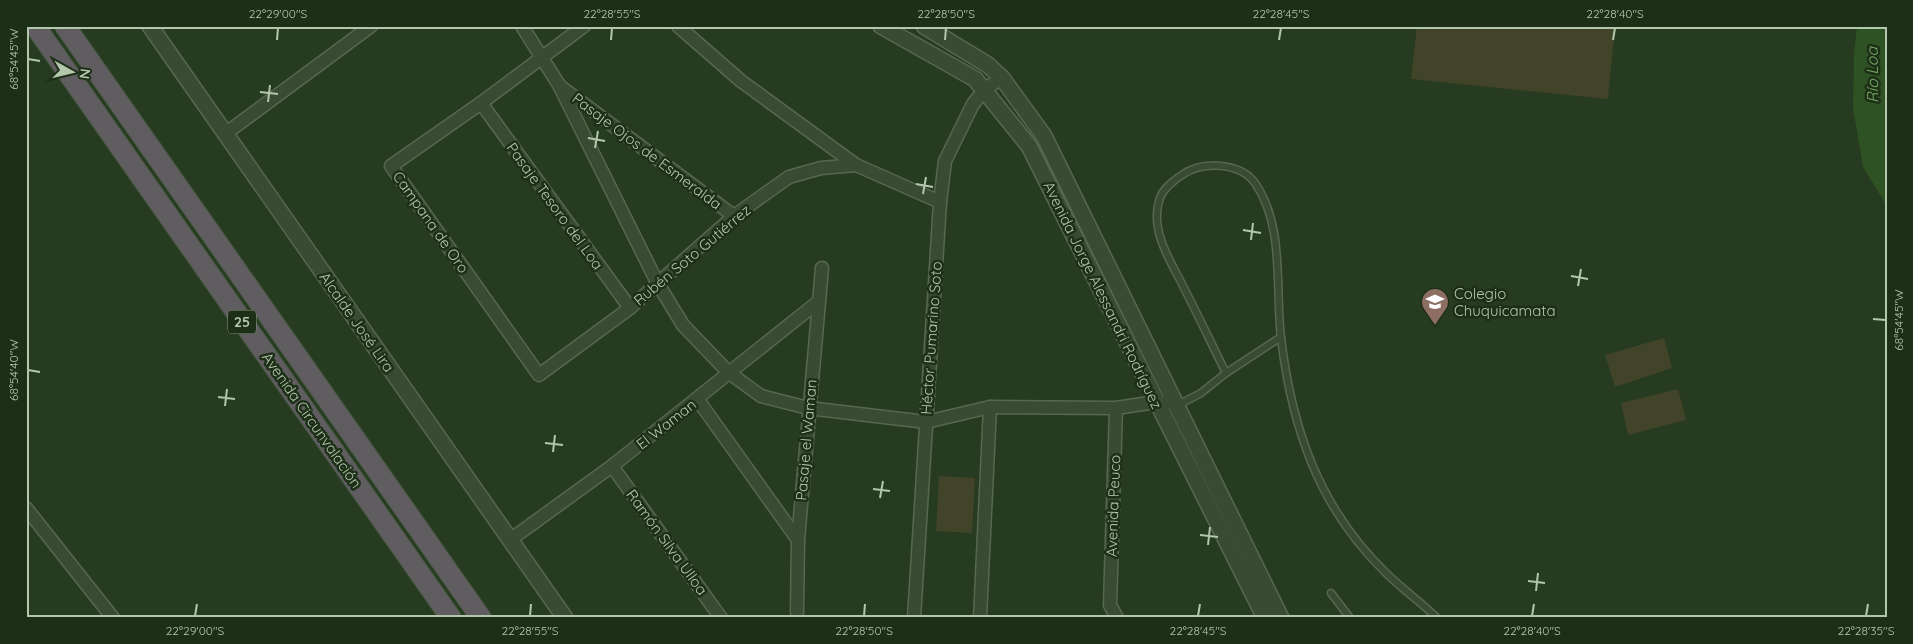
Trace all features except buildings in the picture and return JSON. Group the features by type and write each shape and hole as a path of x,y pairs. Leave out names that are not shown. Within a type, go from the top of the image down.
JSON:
{"highway":[{"name":"Avenida Circunvalación","path":"35,26 451,618"},
{"name":"Avenida Circunvalación","path":"65,26 481,618"}],"street":[{"path":"225,134 371,26"},
{"path":"522,26 559,85 658,284 683,325 728,372 761,396 808,408 926,422 990,407 1116,408 1156,402 1178,405"},
{"name":"Campana de Oro","path":"539,375 391,166 481,103 584,26"},
{"path":"678,26 741,80 856,165"},
{"name":"Avenida Jorge Alessandri Rodríguez","path":"881,26 976,79 1029,146 1264,618"},
{"name":"Avenida Jorge Alessandri Rodríguez","path":"924,26 988,65 1002,78 1044,136 1178,405 1281,618"},
{"name":"Alcalde José Lira","path":"155,28 225,134 565,618"},
{"name":"Héctor Pumarino Soto","path":"914,618 940,202 945,162 973,104 985,89 1002,78"},
{"name":"Pasaje Ojos de Esmeralda","path":"559,85 734,216"},
{"name":"Pasaje Tesoro del Loa","path":"481,103 630,308"},
{"name":"Rubén Soto Gutiérrez","path":"539,375 630,308 734,216 789,177 821,168 856,165 940,202"},
{"name":"Pasaje el Waman","path":"796,612 798,540 808,408 822,268"},
{"name":"El Waman","path":"510,540 612,466 698,400 728,372 818,302"},
{"path":"698,400 798,540"},
{"path":"980,618 990,407"},
{"name":"Avenida Peuco","path":"1116,408 1110,611 1117,618"},
{"name":"Ramón Silva Ulloa","path":"612,466 720,618"},
{"path":"26,508 113,618"}],"lane":[{"path":"1226,372 1166,255 1157,223 1159,200 1169,184 1187,171 1211,165 1237,169 1254,180 1267,203 1274,233 1281,337 1291,401 1305,450 1334,508 1368,554 1386,574 1437,618"},
{"path":"1178,405 1202,393 1226,372 1281,337"},
{"path":"1331,593 1350,618"}],"shaded area":[{"path":"1417,26 1615,26 1608,99 1411,79"},
{"path":"1664,338 1672,368 1615,387 1605,355"},
{"path":"1678,389 1686,420 1628,435 1621,403"},
{"path":"939,476 975,478 972,533 936,531"}],"water":[{"name":"Río Loa","path":"1857,26 1887,26 1887,206 1863,167 1853,108 1854,54"}],"place":[{"name":"Colegio Chuquicamata","path":"1435,326"}]}
